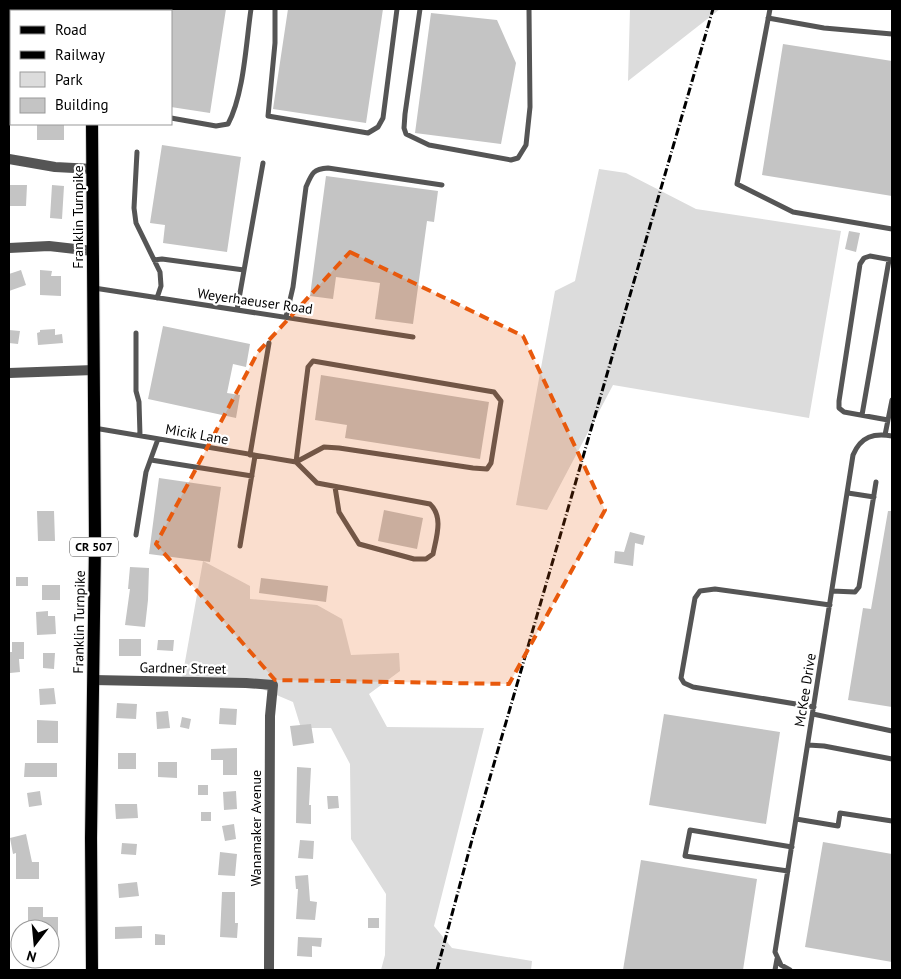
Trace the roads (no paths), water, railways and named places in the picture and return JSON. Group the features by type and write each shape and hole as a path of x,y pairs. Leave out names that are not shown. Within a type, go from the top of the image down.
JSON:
{"main road":[{"name":"Franklin Turnpike","path":"92,125 94,428 92,970"}],"street":[{"path":"9,159 55,167 93,169"},
{"path":"9,248 49,246 93,252"},
{"path":"9,373 94,370"},
{"name":"Gardner Street","path":"93,680 273,685"},
{"name":"Wanamaker Avenue","path":"268,970 270,716 273,685"}],"lane":[{"path":"172,118 216,126 228,124 235,112 239,94 251,9"},
{"path":"274,9 275,42 268,116 368,133 378,128 383,118 397,9"},
{"path":"420,9 404,114 406,134 429,145 511,160 518,158 526,145 530,107 529,9"},
{"path":"770,9 737,184 793,212 892,229"},
{"path":"768,18 824,28 892,34"},
{"path":"137,152 134,208 136,223 160,272 161,286 157,298"},
{"path":"237,310 263,163"},
{"path":"286,317 293,286 306,186 311,174 318,168 442,185"},
{"path":"862,415 891,260 870,256 864,258 860,264 838,401 839,408 844,412 888,420"},
{"path":"154,260 162,258 244,270"},
{"name":"Weyerhaeuser Road","path":"93,288 413,337"},
{"path":"136,333 136,391 139,402 140,436"},
{"path":"240,546 252,476 253,455 269,343"},
{"path":"313,360 494,392 501,401 491,463 487,469 338,448 324,448 296,462 308,368 313,360"},
{"path":"885,435 892,400"},
{"name":"Micik Lane","path":"94,428 296,462"},
{"name":"McKee Drive","path":"775,970 777,958 775,952 853,455 856,447 869,436 877,434 892,436"},
{"path":"136,535 146,472 158,439"},
{"path":"150,460 252,476"},
{"path":"296,462 317,483 430,504 437,514 438,529 433,554 426,559 414,559 360,544 338,512 335,487"},
{"path":"832,591 855,592 859,587 876,482"},
{"path":"848,493 874,498"},
{"path":"814,707 693,687 684,683 681,678 695,598 700,591 715,589 830,605"},
{"path":"813,714 892,732"},
{"path":"808,745 824,746 892,759"},
{"path":"796,819 838,826 840,813 892,821"},
{"path":"788,871 686,856 690,830 792,847"},
{"path":"777,958 781,965 790,970"}],"railway":[{"path":"437,970 473,836 713,9"}]}
